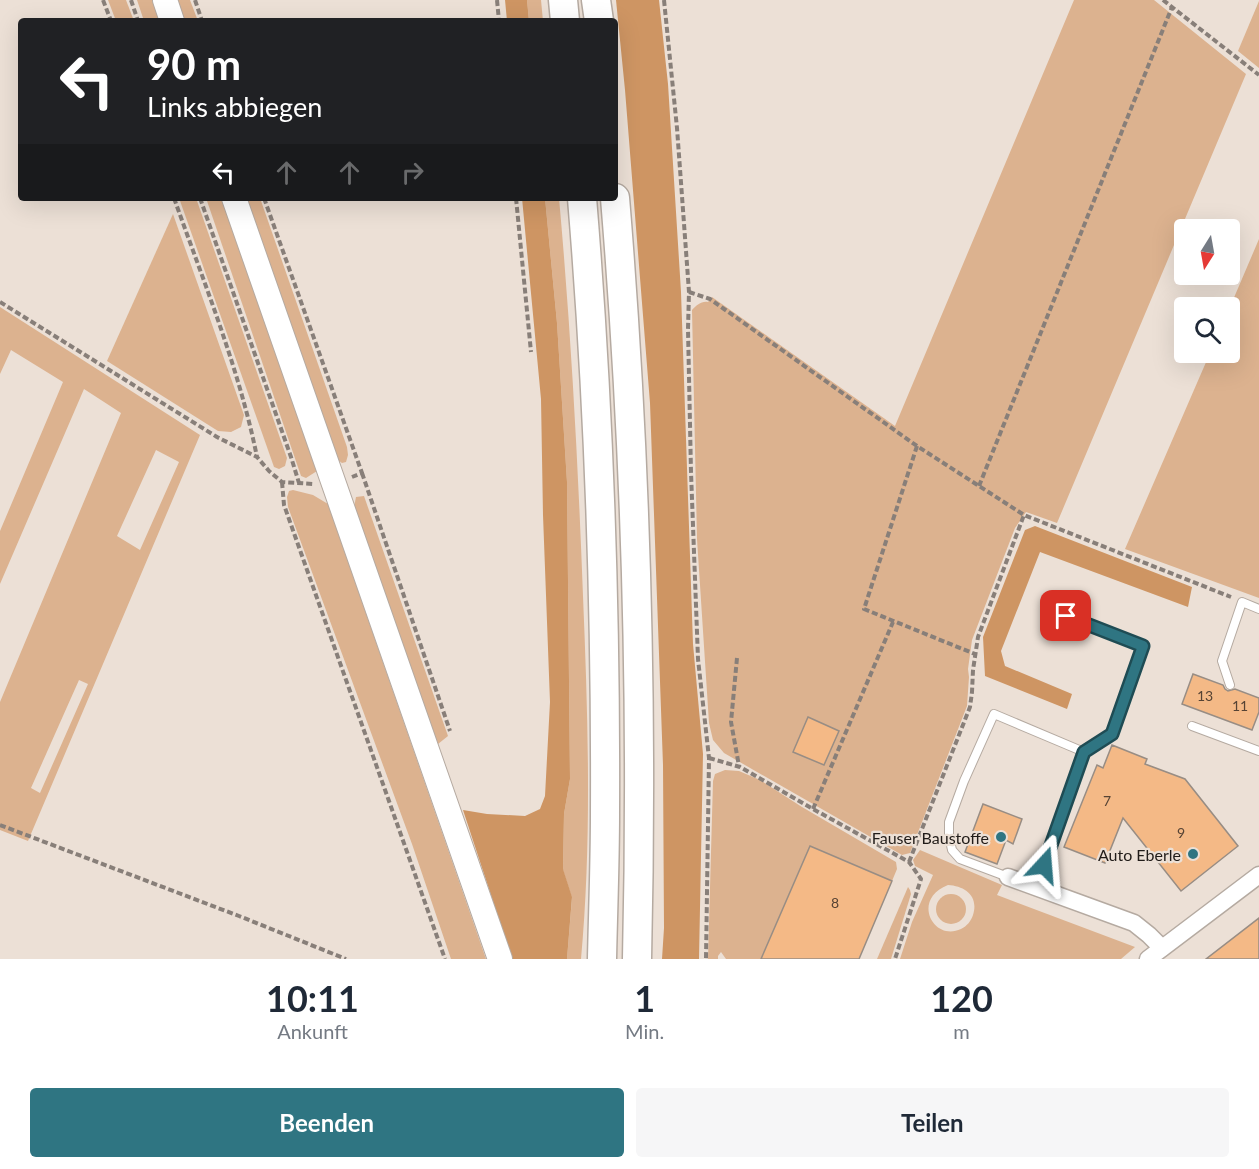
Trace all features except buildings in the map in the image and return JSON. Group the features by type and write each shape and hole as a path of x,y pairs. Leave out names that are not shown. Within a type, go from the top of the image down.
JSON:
{"highway":[{"path":"563,0 565,18"},
{"path":"596,0 598,18"},
{"path":"582,201 594,380 602,558 605,814 602,959"},
{"path":"615,201 625,328 635,532 639,754 637,959"}],"main road":[{"path":"165,0 171,18"},
{"path":"235,201 500,959"}],"street":[{"path":"1148,959 1259,875"},
{"path":"1008,877 1118,916 1134,924 1162,948"}],"lane":[{"path":"1230,685 1222,661 1242,602 1259,609"},
{"path":"1036,887 1084,752 1112,734 1143,646 1066,616"},
{"path":"1008,877 960,859 952,850 949,836 949,822 964,781 994,714 1084,752"},
{"path":"1192,726 1259,751"}],"path":[{"path":"103,0 110,18"},
{"path":"131,0 137,18"},
{"path":"195,0 201,18"},
{"path":"497,0 500,18"},
{"path":"664,0 677,128 689,292 688,329 698,659 709,758 706,959"},
{"path":"1163,0 1259,75"},
{"path":"979,486 1172,7"},
{"path":"175,201 232,359 249,417 257,457"},
{"path":"0,302 217,437 257,457 282,482 299,483 201,201"},
{"path":"265,201 362,473 450,731"},
{"path":"516,201 531,352"},
{"path":"689,292 710,299 917,446 1024,515 1242,602"},
{"path":"917,446 864,609 975,654"},
{"path":"333,483 362,473"},
{"path":"282,482 284,505 445,959"},
{"path":"909,862 970,707 978,637 1024,515"},
{"path":"813,810 893,622"},
{"path":"737,658 730,722 740,767"},
{"path":"709,758 740,767 909,862 921,879 895,959"},
{"path":"0,825 346,959"}],"shaded area":[{"path":"108,0 126,0 133,18 115,18"},
{"path":"137,0 152,0 158,18 143,18"},
{"path":"176,0 190,0 197,18 182,18"},
{"path":"505,0 527,0 529,18 507,18"},
{"path":"527,0 541,0 543,18 529,18"},
{"path":"616,0 659,0 668,84 681,292 693,644 703,754 699,959 662,959 664,928 663,765 650,403"},
{"path":"1074,0 1154,0 1246,74 1185,219 1174,219 1174,245 1057,523 1026,512 1015,528 972,640 967,706 910,853 902,855 724,753 713,740 709,723 697,539 692,310 701,303 708,302 712,297 895,426"},
{"path":"1259,1 1259,68 1238,51"},
{"path":"180,201 197,201 287,458 285,466 279,469 274,467"},
{"path":"207,201 222,201 317,471 306,478 301,476"},
{"path":"246,201 261,201 347,447 346,462 342,463 335,458"},
{"path":"522,201 545,201 557,323 567,482 570,779 564,814 563,869 572,897 567,959 512,959 463,810 525,816 540,809 545,796 550,702 541,399"},
{"path":"545,201 559,201 571,347 579,496 588,778 587,869 581,959 567,959 572,898 563,870 564,814 570,779 567,482 557,323"},
{"path":"173,214 244,415 241,427 231,432 218,431 107,361"},
{"path":"1259,239 1259,598 1125,549 1206,363 1240,363 1240,297 1234,297"},
{"path":"0,307 200,435 28,841 0,830 0,702 121,413 84,389 0,584 0,531 63,382 11,350 0,374","holes":["156,450 179,462 140,550 117,536","79,680 88,684 40,793 31,788"]},
{"path":"289,491 313,495 328,504 486,959 451,959 412,844 288,507 287,497"},
{"path":"364,496 448,736 438,744 354,507 356,497"},
{"path":"1035,526 1192,587 1188,607 1040,552 1001,651 1005,666 1072,694 1067,709 985,676 983,637 1025,530"},
{"path":"725,770 739,771 760,780 896,862 897,869 892,881 810,846 761,959 726,959 721,952 718,959 708,959 713,781 715,774"},
{"path":"920,850 1002,885 997,895 1135,947 1121,959 900,959 912,922 933,875 915,866 913,860","holes":["948,885 965,890 972,897 974,902 972,917 961,929 942,930 930,917 928,909 930,900 937,891"]},
{"path":"908,887 911,894 891,959 877,959"},
{"path":"951,894 962,898 966,909 962,920 951,924 940,920 936,909 940,898"}],"place":[{"name":"Fauser Baustoffe","path":"1001,837"},
{"name":"Auto Eberle","path":"1193,854"}],"route":[{"path":"1044,865 1084,752 1112,734 1143,646 1066,616"}]}
